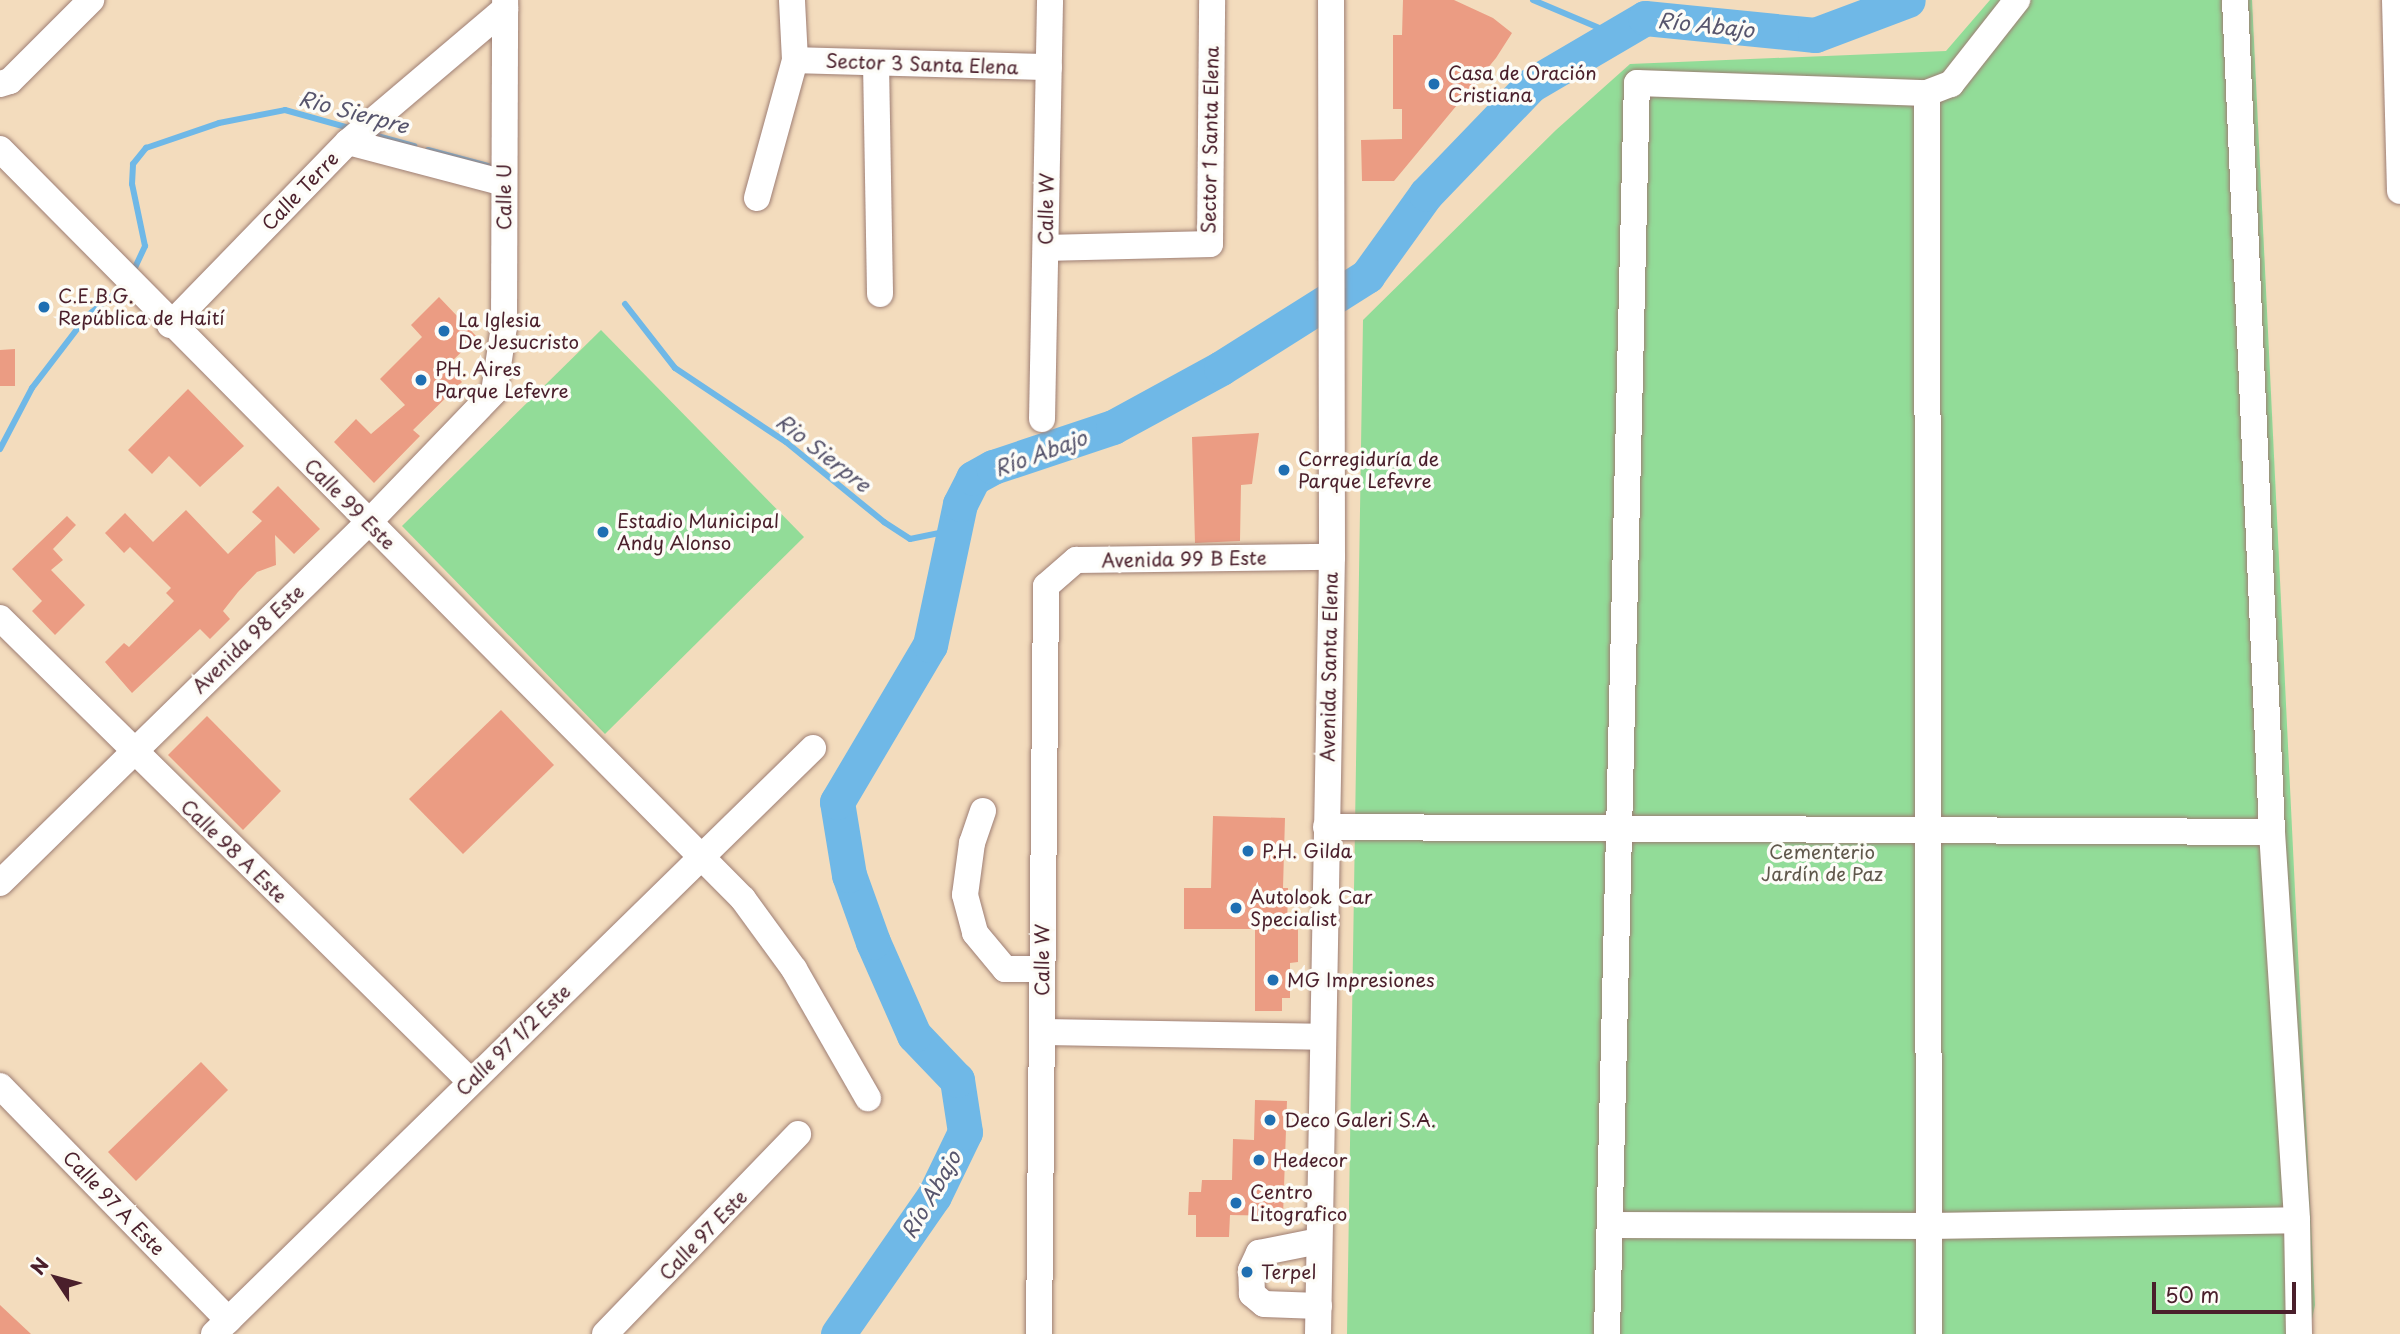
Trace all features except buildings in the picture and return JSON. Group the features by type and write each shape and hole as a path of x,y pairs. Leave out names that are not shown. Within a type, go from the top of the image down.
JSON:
{"street":[{"path":"0,84 10,81 91,0"},
{"path":"757,198 794,60 792,0"},
{"name":"Calle W","path":"1042,419 1050,0"},
{"name":"Sector 1 Santa Elena","path":"1045,248 1210,244 1212,0"},
{"name":"Avenida Santa Elena","path":"1318,1334 1321,1037 1332,557 1329,212 1331,0"},
{"path":"1607,1334 1637,83 1927,93 1951,84 2017,0"},
{"path":"2235,0 2272,832 2297,1220 2299,1334"},
{"path":"2395,0 2400,191"},
{"path":"350,140 505,5"},
{"name":"Calle U","path":"494,392 505,327 505,5"},
{"name":"Sector 3 Santa Elena","path":"794,60 1049,67"},
{"path":"876,63 880,294"},
{"path":"1927,93 1931,830 1928,1334"},
{"name":"Calle Terre","path":"170,325 350,140 504,183"},
{"name":"Calle 99 Este","path":"0,149 170,325 743,899 794,969 868,1098"},
{"name":"Avenida 98 Este","path":"0,883 369,522 494,392"},
{"name":"Avenida 99 B Este","path":"1046,586 1076,560 1332,557"},
{"name":"Calle W","path":"1039,1334 1046,586"},
{"name":"Calle 98 A Este","path":"0,618 132,752 471,1082"},
{"name":"Calle 97 1/2 Este","path":"221,1327 813,748"},
{"path":"983,811 972,843 965,895 975,933 1005,969 1042,970"},
{"path":"1326,827 2272,832"},
{"path":"1043,1032 1321,1037"},
{"name":"Calle 97 A Este","path":"0,1086 221,1327"},
{"name":"Calle 97 Este","path":"605,1334 798,1134"},
{"path":"1610,1225 1929,1226 2297,1220"},
{"path":"1319,1241 1259,1253 1251,1270 1252,1294 1264,1304 1319,1306"}],"green space":[{"name":"Cementerio Jardín de Paz","path":"1990,0 2252,0 2315,1305 2309,1334 1347,1334 1363,320 1556,130 1630,64 1946,51"},
{"name":"Estadio Municipal Andy Alonso","path":"601,330 804,537 605,734 402,526"}],"waterway":[{"path":"1533,0 1616,35"},
{"name":"Río Abajo","path":"838,1334 934,1196 965,1132 957,1080 914,1035 873,942 849,875 837,802 930,645 960,504 973,478 993,467 1113,427 1221,368 1367,276 1426,194 1531,85 1645,18 1815,35 1908,0"},
{"name":"Rio Sierpre","path":"132,274 145,246 132,184 133,164 146,148 219,123 285,110 353,129"},
{"name":"Rio Sierpre","path":"370,134 414,146"},
{"name":"Rio Sierpre","path":"428,150 488,166"},
{"name":"Rio Sierpre","path":"0,449 32,388 87,316 124,286"},
{"name":"Rio Sierpre","path":"625,304 675,368 786,442 884,522 910,539 954,530"}],"place":[{"name":"Casa de Oración Cristiana","path":"1434,84"},
{"name":"C.E.B.G. República de Haití","path":"44,307"},
{"name":"La Iglesia De Jesucristo","path":"444,331"},
{"name":"PH. Aires Parque Lefevre","path":"421,380"},
{"name":"Corregiduría de Parque Lefevre","path":"1284,470"},
{"name":"Estadio Municipal Andy Alonso","path":"603,532"},
{"name":"P.H. Gilda","path":"1248,851"},
{"name":"Autolook Car Specialist","path":"1236,908"},
{"name":"MG Impresiones","path":"1273,980"},
{"name":"Deco Galeri S.A.","path":"1270,1120"},
{"name":"Hedecor","path":"1259,1160"},
{"name":"Centro Litografico","path":"1236,1203"},
{"name":"Terpel","path":"1247,1272"}]}
